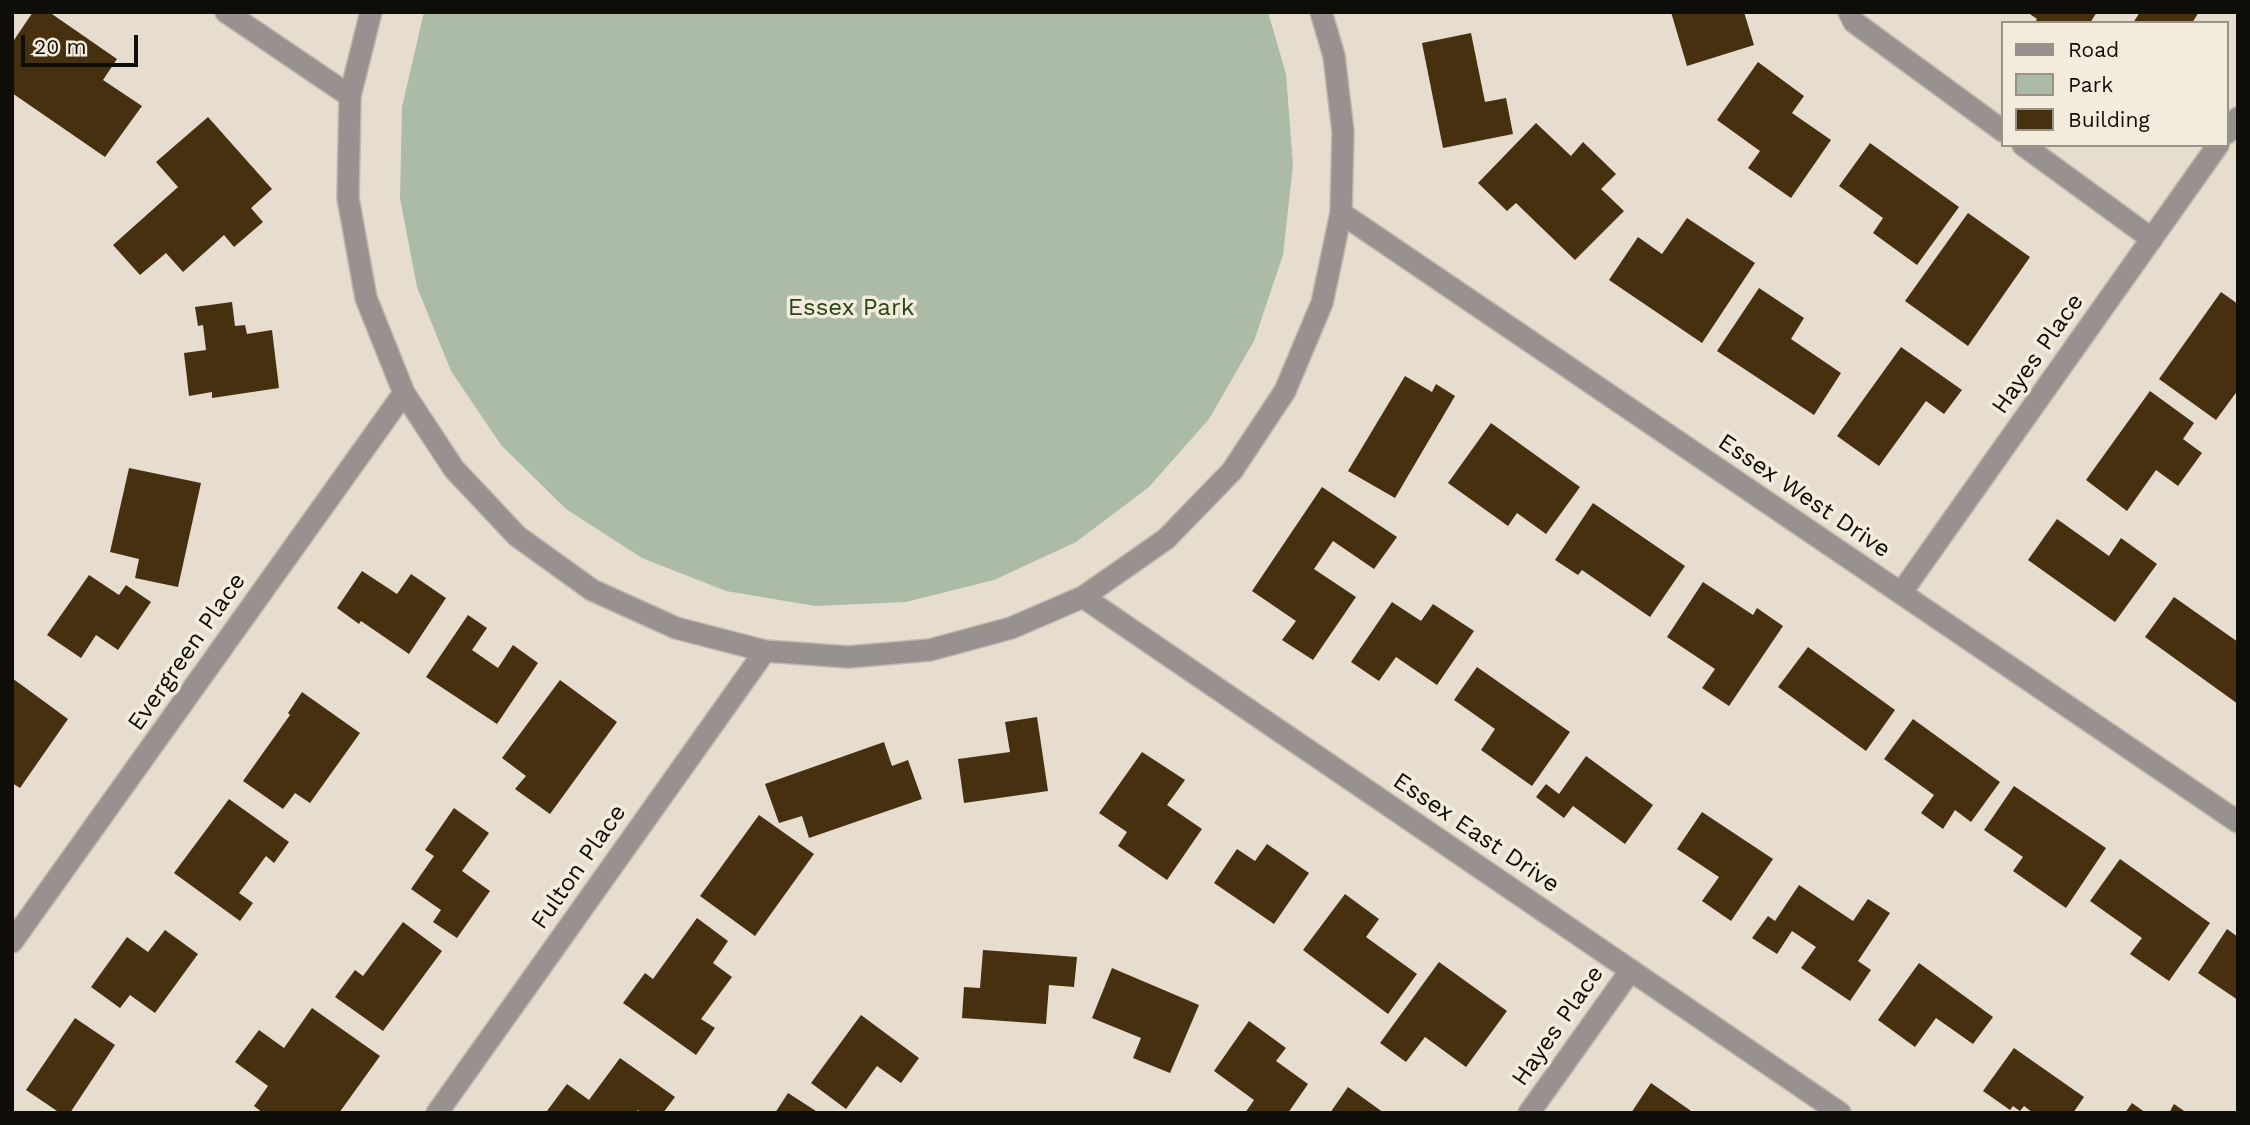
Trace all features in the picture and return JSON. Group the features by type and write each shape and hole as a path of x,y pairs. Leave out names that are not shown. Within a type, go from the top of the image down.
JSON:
{"street":[{"path":"226,12 350,96"},
{"path":"371,12 350,96 348,198 366,298 404,393 454,470 517,536 592,590 676,628 765,651 848,657 930,650 1011,628 1083,597 1166,539 1232,471 1285,391 1322,303 1341,213 1343,132 1334,56 1321,12"},
{"path":"1849,12 1854,22 2002,130"},
{"path":"2026,147 2152,239"},
{"name":"Hayes Place","path":"1900,593 2217,147"},
{"name":"Essex West Drive","path":"1341,213 2238,822"},
{"name":"Evergreen Place","path":"12,942 404,393"},
{"name":"Essex East Drive","path":"1083,597 1840,1113"},
{"name":"Fulton Place","path":"437,1113 765,651"},
{"name":"Hayes Place","path":"1529,1113 1630,970"}],"green space":[{"name":"Essex Park","path":"424,12 1268,12 1286,74 1293,165 1283,255 1254,341 1209,419 1149,487 1076,542 994,580 906,602 815,606 726,591 642,558 566,509 501,445 451,371 417,287 400,198 402,107"}],"building":[{"path":"33,12 49,12 117,59 103,80 142,106 105,157 12,93 12,43"},
{"path":"1671,12 1744,12 1754,45 1687,66"},
{"path":"2027,12 2097,12 2091,21 2036,21 2037,19"},
{"path":"2140,12 2199,12 2193,21 2134,21"},
{"path":"1471,33 1485,102 1506,98 1513,134 1443,148 1422,43"},
{"path":"1758,62 1804,96 1792,113 1831,140 1791,198 1748,168 1760,151 1717,120"},
{"path":"208,117 272,189 251,208 263,222 234,247 224,235 183,272 166,253 140,275 113,245 178,187 156,162"},
{"path":"1536,123 1571,156 1583,142 1616,174 1601,189 1624,211 1575,260 1516,203 1507,211 1478,183"},
{"path":"1870,143 1959,207 1917,265 1873,233 1883,218 1839,186"},
{"path":"1968,213 2030,257 1968,346 1905,301"},
{"path":"1687,218 1755,263 1702,343 1609,280 1638,237 1662,254"},
{"path":"1759,288 1804,318 1791,339 1841,373 1814,415 1717,351"},
{"path":"2221,292 2238,304 2238,390 2216,420 2159,379"},
{"path":"232,302 235,326 245,325 247,334 272,330 279,388 212,398 212,392 189,396 184,353 206,350 203,325 198,326 195,307"},
{"path":"1901,347 1962,390 1944,414 1926,401 1879,466 1837,436"},
{"path":"1405,376 1432,392 1436,384 1455,396 1395,498 1348,471"},
{"path":"2150,391 2194,423 2183,439 2202,453 2178,486 2156,470 2127,511 2086,480"},
{"path":"1491,423 1580,487 1546,534 1517,513 1508,526 1448,483"},
{"path":"129,468 201,483 178,587 135,578 139,559 110,552"},
{"path":"1322,487 1397,537 1374,569 1333,541 1314,569 1356,597 1313,660 1282,640 1296,621 1252,591"},
{"path":"1593,503 1685,566 1650,617 1582,570 1578,575 1555,560"},
{"path":"2057,519 2109,556 2121,538 2157,564 2115,622 2028,560"},
{"path":"362,571 397,594 411,574 446,598 409,654 337,608"},
{"path":"89,575 119,595 126,585 151,602 118,650 96,635 81,658 47,635"},
{"path":"1703,582 1753,615 1757,608 1783,626 1729,706 1702,688 1715,669 1667,637"},
{"path":"2174,597 2238,642 2238,704 2145,637"},
{"path":"1392,602 1421,621 1433,604 1474,631 1437,685 1396,657 1379,681 1351,662"},
{"path":"468,615 487,628 472,650 498,668 513,645 538,663 497,724 426,677"},
{"path":"1808,647 1895,710 1866,751 1778,687"},
{"path":"1477,667 1570,732 1532,786 1481,750 1495,729 1454,700"},
{"path":"12,678 68,719 20,788 12,783"},
{"path":"560,680 617,722 550,814 515,789 526,776 502,758"},
{"path":"302,692 360,733 310,803 295,793 283,809 243,781 290,715 288,713"},
{"path":"1037,717 1048,791 964,803 958,759 1010,752 1005,722"},
{"path":"1913,719 2000,782 1971,822 1955,810 1943,829 1921,813 1934,795 1884,759"},
{"path":"884,742 892,766 908,760 922,799 809,838 802,816 779,823 765,784"},
{"path":"1142,752 1185,780 1167,805 1202,829 1167,880 1118,846 1127,832 1099,813"},
{"path":"1586,756 1653,805 1625,844 1573,806 1564,818 1536,797 1546,784 1559,794"},
{"path":"2014,786 2106,848 2066,908 2013,871 2023,857 1984,830"},
{"path":"229,799 289,842 274,863 266,856 239,893 253,903 240,921 174,873"},
{"path":"454,808 489,833 462,871 490,891 457,938 433,922 441,910 411,889 434,856 425,850"},
{"path":"1702,812 1773,859 1731,921 1702,901 1719,877 1677,849"},
{"path":"759,815 814,854 755,936 700,896"},
{"path":"1267,844 1309,873 1274,924 1214,883 1237,849 1255,861"},
{"path":"2120,859 2210,923 2169,981 2130,954 2142,938 2090,901"},
{"path":"1799,885 1853,921 1868,899 1890,913 1858,961 1871,970 1850,1001 1801,968 1816,947 1792,931 1777,954 1752,938 1768,916 1775,921"},
{"path":"1345,894 1379,919 1366,937 1417,974 1388,1014 1303,950"},
{"path":"697,918 728,941 713,963 732,977 701,1019 715,1028 696,1055 623,1003 645,973 653,979"},
{"path":"403,922 442,951 383,1031 335,997 355,970 363,976"},
{"path":"2227,929 2238,937 2238,1000 2198,973"},
{"path":"165,930 198,954 155,1013 130,995 120,1008 91,987 127,937 148,952"},
{"path":"983,950 1077,957 1074,987 1049,985 1046,1024 962,1018 964,987 980,988"},
{"path":"1439,962 1507,1011 1466,1067 1425,1037 1406,1062 1380,1043"},
{"path":"1919,963 1993,1017 1973,1044 1936,1018 1915,1047 1878,1020"},
{"path":"1112,968 1199,1005 1170,1073 1133,1058 1141,1038 1092,1018"},
{"path":"312,1008 380,1056 339,1113 263,1113 254,1106 268,1086 235,1062 259,1030 284,1048"},
{"path":"861,1015 919,1058 901,1083 877,1066 846,1109 811,1083"},
{"path":"75,1018 115,1045 70,1113 60,1113 26,1090"},
{"path":"1249,1021 1286,1048 1276,1061 1308,1084 1288,1113 1245,1113 1254,1100 1214,1071"},
{"path":"2014,1048 2084,1097 2073,1113 2033,1113 2024,1106 2020,1111 2013,1106 2010,1110 1983,1091"},
{"path":"620,1058 675,1097 663,1113 642,1113 638,1110 635,1113 547,1111 567,1084 589,1100"},
{"path":"1651,1083 1694,1113 1631,1113"},
{"path":"1348,1087 1384,1113 1330,1113"},
{"path":"788,1093 819,1113 775,1113"},
{"path":"2132,1103 2146,1113 2125,1113"},
{"path":"2174,1104 2187,1113 2169,1113"}]}
